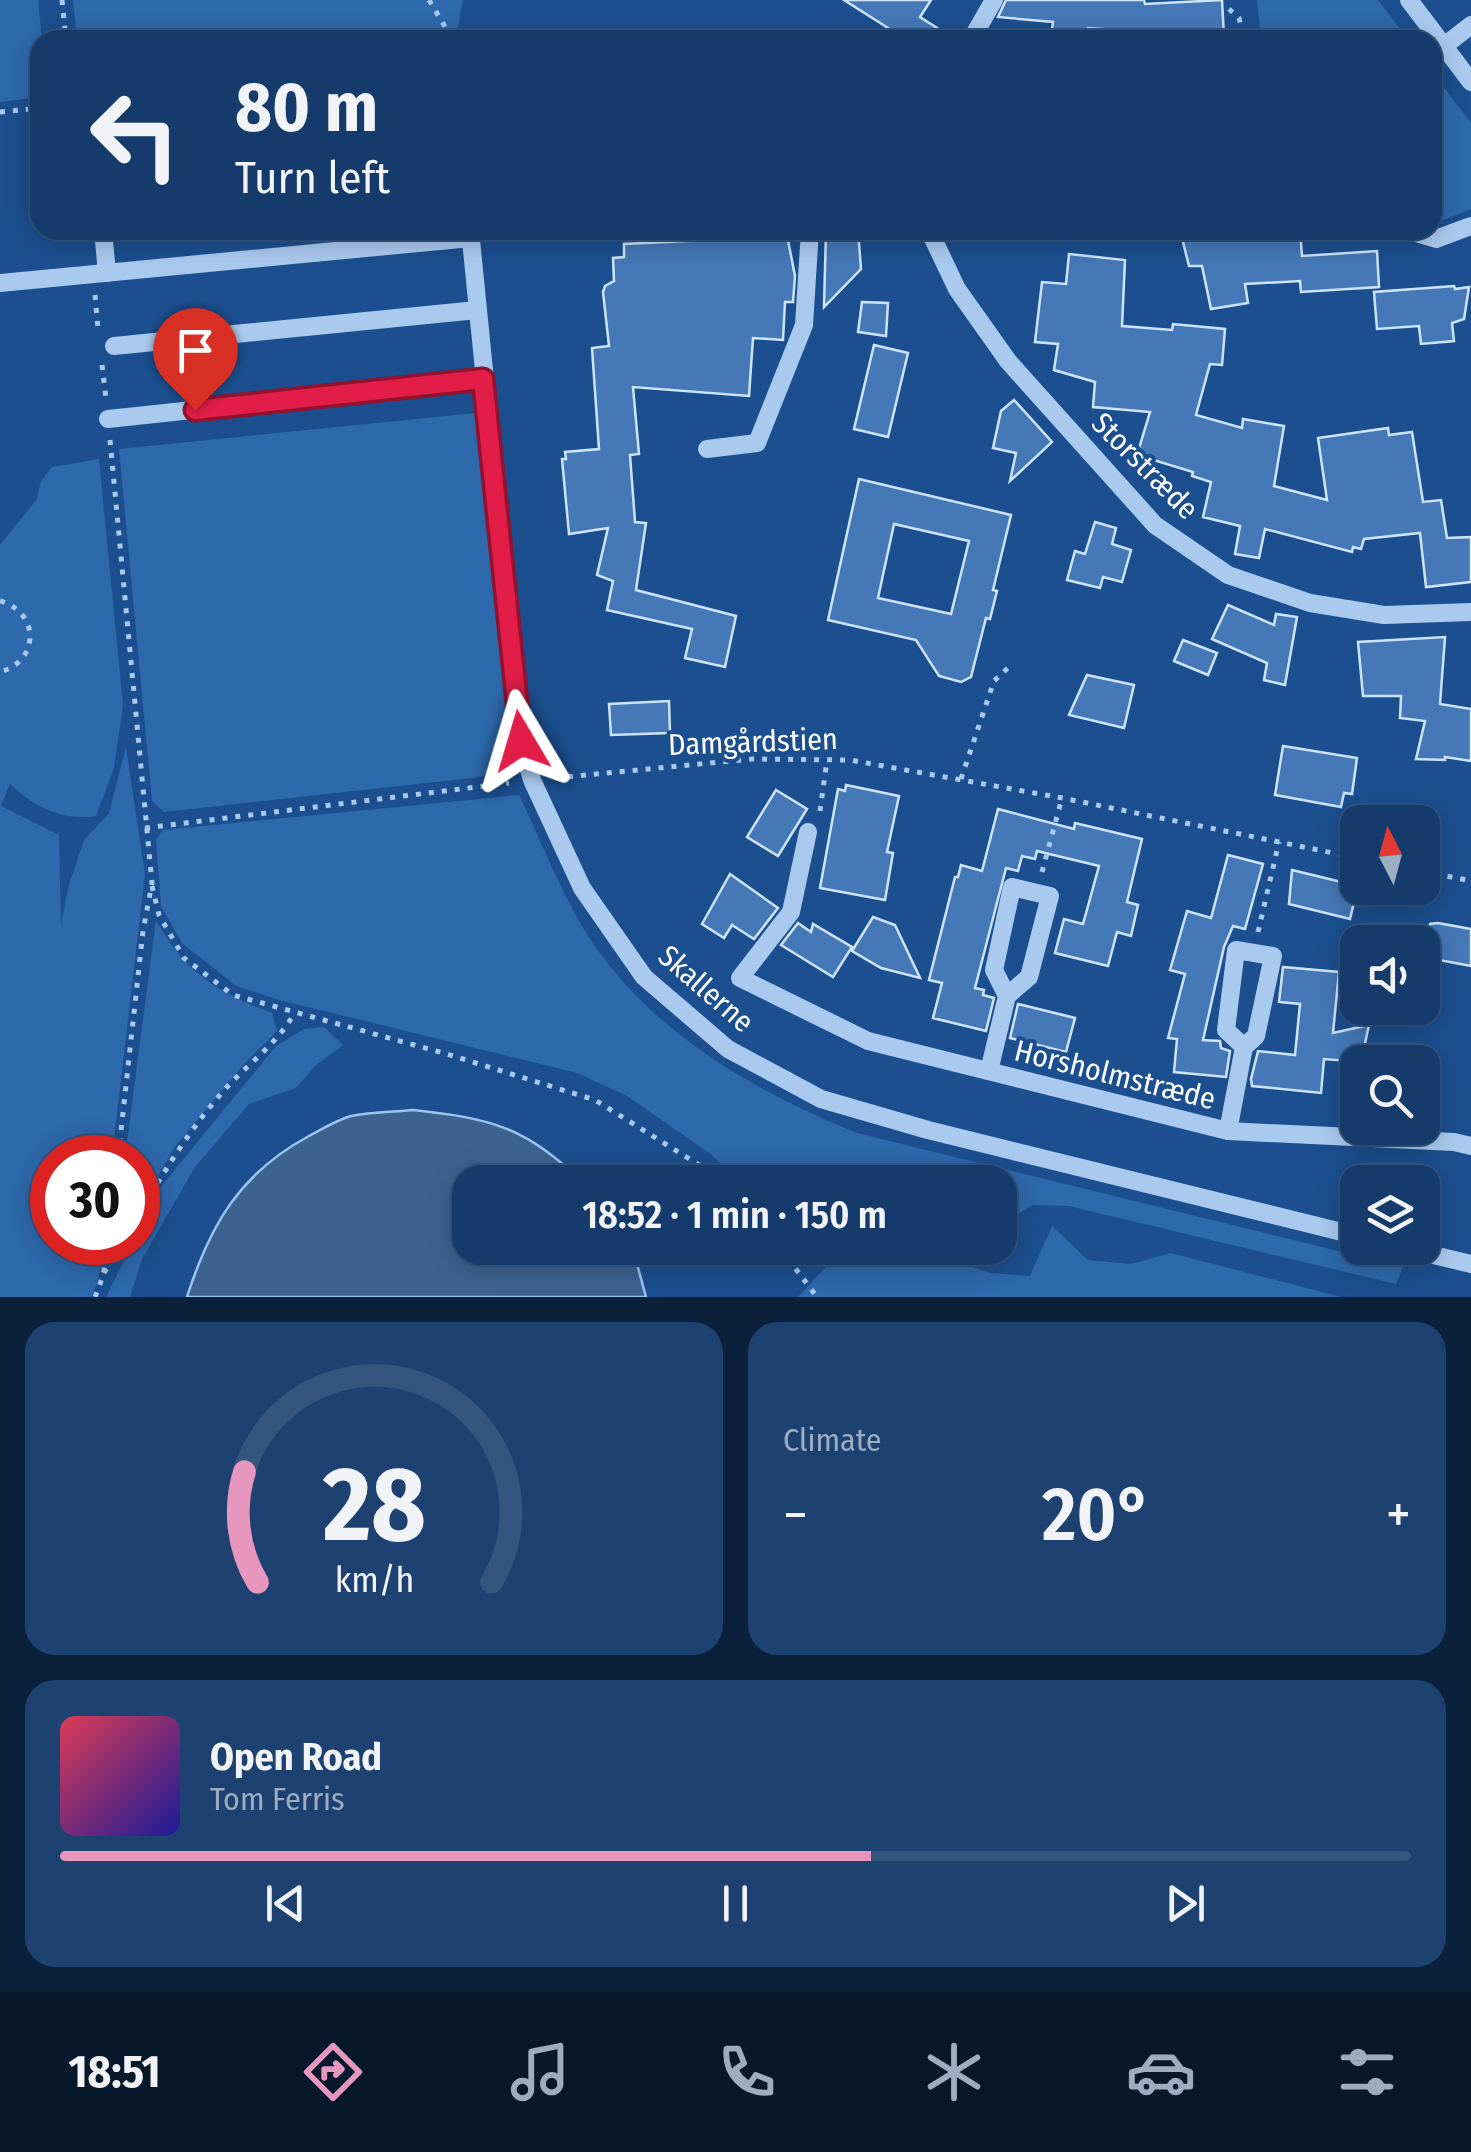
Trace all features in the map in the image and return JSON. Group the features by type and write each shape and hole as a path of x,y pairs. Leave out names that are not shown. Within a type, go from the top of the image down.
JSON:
{"street":[{"path":"977,30 994,0"},
{"path":"1408,0 1431,30"},
{"path":"1444,46 1471,25"},
{"path":"1442,43 1471,82"},
{"path":"1442,237 1471,226"},
{"path":"100,273 102,240"},
{"path":"0,284 413,240"},
{"name":"Skallerne","path":"471,240 521,741 532,780 582,888 644,977 728,1049 821,1100 1340,1232"},
{"path":"708,449 758,443 804,325 809,240"},
{"name":"Storstræde","path":"932,240 957,289 1008,361 1155,525 1228,576 1310,603 1384,615 1471,612"},
{"path":"107,346 477,310"},
{"path":"108,419 483,379"},
{"name":"Horsholmstræde","path":"808,832 790,912 740,978 868,1041 1228,1132 1454,1142 1471,1146"},
{"name":"Horsholmstræde","path":"989,1072 1006,996 994,970 1012,886 1050,896 1029,977 1006,996"},
{"name":"Horsholmstræde","path":"1228,1132 1244,1046 1256,1036 1273,956 1236,950 1226,1030 1244,1046"},
{"path":"1440,1257 1471,1264"}],"path":[{"path":"62,0 65,30"},
{"path":"430,0 446,30"},
{"path":"1229,9 1238,18 1241,30"},
{"path":"0,112 30,109"},
{"path":"100,273 107,346"},
{"path":"102,364 152,884 159,915 184,958 233,995 595,1100 699,1165"},
{"path":"0,601 16,606 24,615 31,637 24,659 0,672"},
{"path":"961,779 994,681 1010,666"},
{"name":"Damgårdstien","path":"145,828 532,780 750,758 850,760 1340,854"},
{"path":"808,832 818,825 828,760"},
{"path":"1037,893 1062,798"},
{"path":"1254,952 1279,842"},
{"path":"1440,875 1471,881"},
{"path":"121,1135 152,884"},
{"path":"160,1178 176,1150 227,1087 285,1031 295,1012"},
{"path":"103,1276 105,1265"},
{"path":"95,1297 109,1265"},
{"path":"793,1265 817,1297"}],"shaded area":[{"path":"0,0 38,0 41,30 30,30 30,98 0,102"},
{"path":"73,0 463,0 459,30 76,30"},
{"path":"1257,0 1378,0 1401,30 1260,30"},
{"path":"1442,85 1471,123 1471,209 1442,221"},
{"path":"475,413 508,733 516,773 164,812 152,801 119,449"},
{"path":"99,459 123,705 114,768 96,816 71,816 49,810 10,784 1,806 59,835 61,925 84,840 109,813 126,747 145,874 115,1135 30,1135 30,1265 100,1265 98,1281 91,1297 0,1297 0,545 37,499 41,481 52,467"},
{"path":"519,795 574,912 599,951 627,987 696,1047 774,1095 857,1133 987,1165 722,1165 627,1096 577,1073 236,986 182,943 161,906 156,839 163,830"},
{"path":"156,920 191,967 219,988 272,1013 277,1031 174,1148 160,1172 160,1135 128,1135"},
{"path":"324,1027 343,1045 315,1066 296,1088 249,1104 195,1167 160,1228 163,1184 276,1046 304,1029"},
{"path":"413,1110 485,1122 524,1137 564,1165 452,1165 452,1265 637,1265 646,1297 187,1297 218,1224 246,1184 309,1136 346,1118"},
{"path":"1017,1172 1340,1252 1340,1265 1403,1267 1396,1284 1069,1206 1032,1205 1017,1215"},
{"path":"1052,1226 1088,1260 1131,1264 1171,1253 1341,1297 798,1297 828,1265 967,1265 991,1273 1030,1276"},
{"path":"122,1265 140,1265 130,1297 106,1297"}],"building":[{"path":"844,0 931,0 920,17 940,30 891,30"},
{"path":"1006,0 1144,0 1145,4 1222,0 1224,30 1065,30 1052,29 1053,22 998,17"},
{"path":"788,240 795,276 793,302 785,302 783,340 753,338 749,396 633,387 639,454 630,455 635,522 646,523 636,590 736,616 725,667 685,658 692,629 607,610 613,581 597,575 608,528 569,534 562,459 566,459 565,452 599,449 592,348 609,346 603,292 614,281 613,258 624,257 624,244"},
{"path":"826,240 859,240 861,269 824,307"},
{"path":"1182,240 1301,240 1302,256 1377,251 1379,287 1301,292 1300,281 1245,284 1248,303 1211,309 1202,266 1189,266"},
{"path":"1069,254 1125,260 1122,326 1172,330 1173,324 1225,329 1222,365 1210,364 1196,415 1242,428 1243,419 1284,426 1274,486 1327,500 1318,438 1388,428 1389,435 1412,432 1423,502 1441,500 1447,538 1471,537 1471,582 1426,587 1420,533 1364,539 1361,549 1353,547 1352,552 1265,529 1259,558 1235,554 1240,526 1203,517 1211,482 1192,476 1193,472 1137,455 1150,412 1093,407 1095,382 1054,370 1058,344 1035,342 1042,282 1066,284"},
{"path":"1469,287 1464,319 1452,323 1454,341 1421,344 1419,326 1377,329 1374,292"},
{"path":"862,302 888,303 886,336 858,332"},
{"path":"874,345 908,353 888,437 854,429"},
{"path":"1014,400 1052,442 1010,481 1016,453 993,448 1001,411"},
{"path":"859,479 1011,515 993,590 997,591 971,677 961,682 939,676 916,640 828,620","holes":["894,524 969,541 951,614 878,598"]},
{"path":"1095,522 1116,528 1112,544 1131,550 1122,582 1103,577 1100,588 1067,580 1075,551 1085,554"},
{"path":"1228,605 1274,625 1276,614 1297,617 1285,685 1264,680 1267,663 1212,639"},
{"path":"1445,637 1440,704 1471,709 1471,761 1445,757 1416,759 1425,721 1400,718 1401,696 1363,696 1358,642"},
{"path":"1183,640 1217,653 1208,675 1174,661"},
{"path":"1087,675 1134,685 1124,728 1069,715"},
{"path":"669,701 670,733 611,735 609,704"},
{"path":"1283,746 1357,758 1352,794 1344,793 1340,807 1275,795"},
{"path":"846,785 899,796 887,852 893,853 885,900 820,888 838,789 845,791"},
{"path":"776,790 807,809 778,856 747,837"},
{"path":"998,809 1074,829 1075,823 1142,839 1127,902 1138,905 1131,936 1117,932 1108,966 1055,953 1064,919 1083,924 1099,866 1037,851 1035,859 1022,856 1018,871 1006,868 975,988 994,998 986,1031 933,1018 942,983 929,980 955,877 961,865 982,871"},
{"path":"1228,855 1263,864 1245,929 1233,926 1224,947 1203,1040 1220,1041 1221,1048 1230,1051 1226,1077 1174,1072 1177,1039 1168,1038 1185,974 1170,970 1187,911 1211,918"},
{"path":"1292,870 1340,882 1340,905 1353,905 1350,919 1289,904"},
{"path":"730,874 778,908 754,939 732,925 724,938 702,924"},
{"path":"873,917 895,925 920,978 881,968 852,951"},
{"path":"798,923 811,932 813,924 852,947 833,977 781,945"},
{"path":"1438,923 1471,929 1471,966 1440,960 1440,925 1430,924"},
{"path":"1283,967 1339,972 1333,1033 1369,1025 1365,1045 1340,1045 1340,1060 1324,1059 1321,1093 1252,1086 1258,1051 1295,1055 1300,1004 1279,1002"},
{"path":"1018,1004 1075,1018 1066,1052 1010,1038"}],"route":[{"path":"195,410 483,379 521,741"}]}
